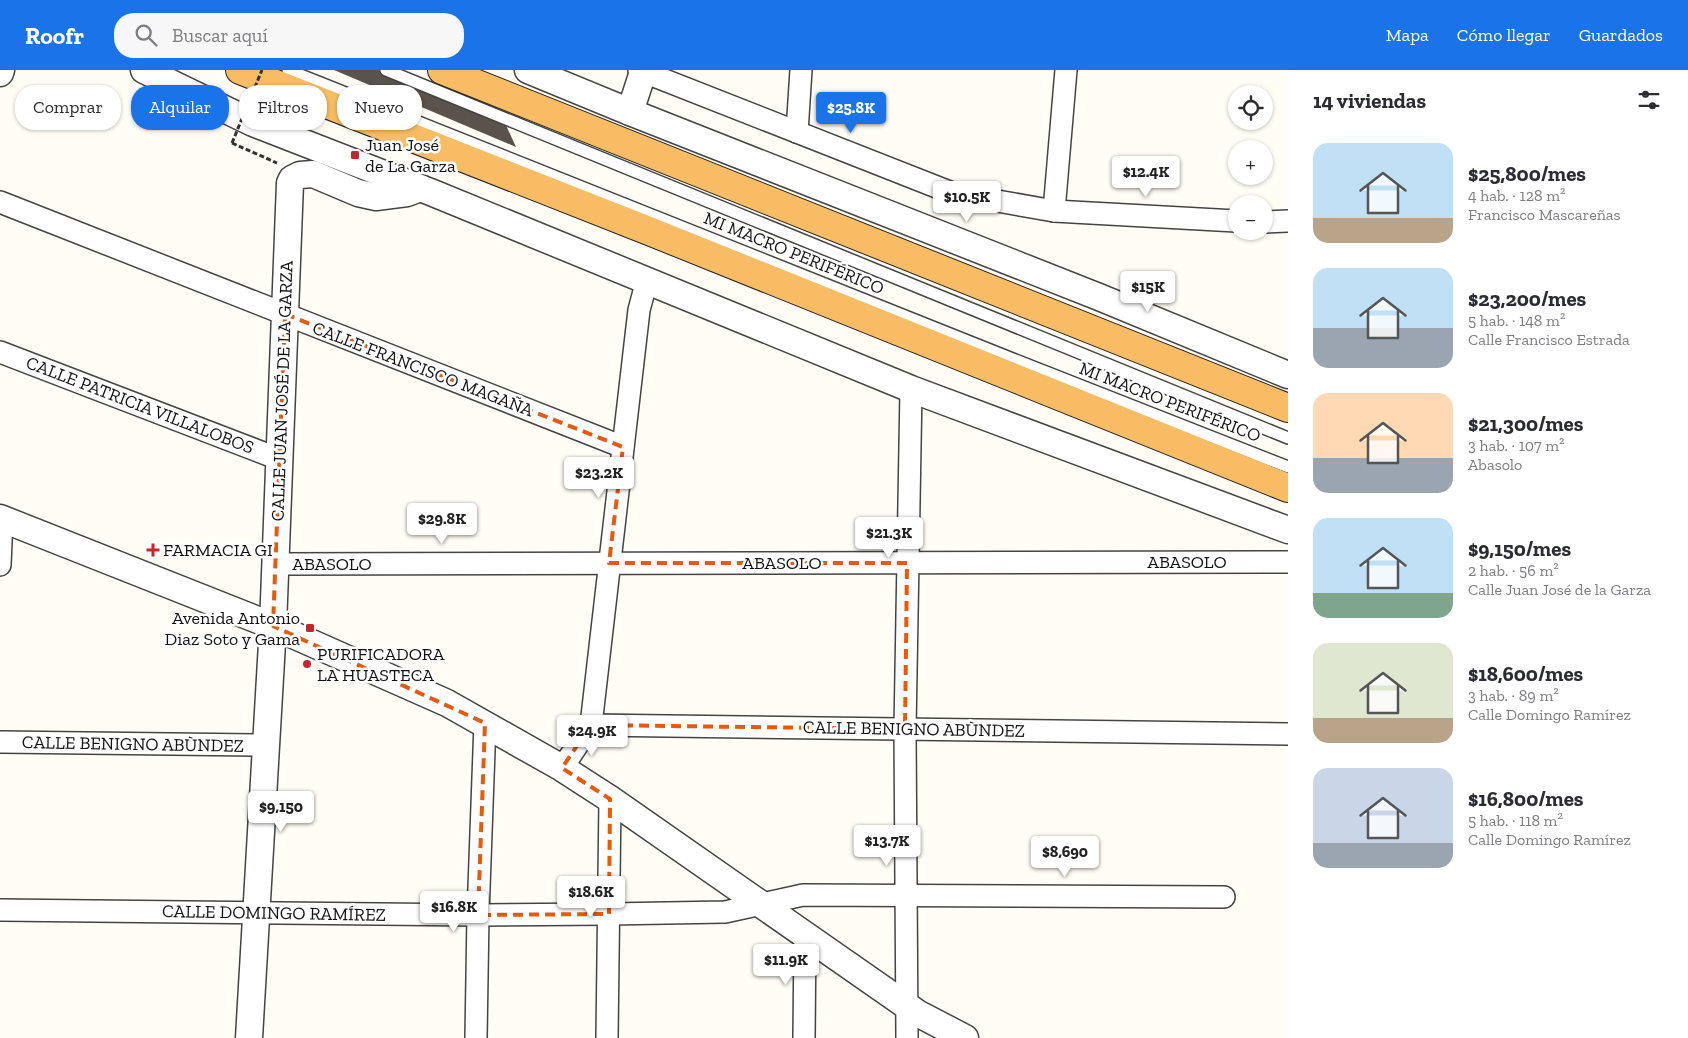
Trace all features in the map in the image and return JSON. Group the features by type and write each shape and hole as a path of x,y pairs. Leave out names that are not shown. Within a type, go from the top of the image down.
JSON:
{"highway":[{"path":"240,70 649,231 1288,488"},
{"path":"442,70 1288,408"}],"street":[{"path":"144,70 252,123 420,188 911,389 1288,530"},
{"path":"528,70 1099,297 1288,375"},
{"path":"797,132 801,70"},
{"path":"1054,211 1066,70"},
{"path":"630,112 642,71 952,193 1054,211 1228,221"},
{"name":"CALLE JUAN JOSÉ DE LA GARZA","path":"249,1038 273,626 289,191 292,179 300,175 314,174 358,192 376,197 407,193 420,188"},
{"name":"CALLE FRANCISCO MAGAÑA","path":"0,202 623,447"},
{"path":"1273,222 1288,222"},
{"path":"562,768 591,726 639,310 647,280"},
{"path":"1099,297 1169,360"},
{"name":"CALLE PATRICIA VILLALOBOS","path":"0,352 279,459"},
{"path":"907,1038 905,729 911,389"},
{"path":"0,565 1,518 273,626 447,703 562,768 610,799 906,1006 965,1038"},
{"name":"ABASOLO","path":"275,564 1288,562"},
{"path":"476,1038 478,915 485,723"},
{"name":"CALLE BENIGNO ABÙNDEZ","path":"591,726 1288,734"},
{"name":"CALLE BENIGNO ABÙNDEZ","path":"0,742 266,745"},
{"path":"607,1038 610,799"},
{"name":"CALLE DOMINGO RAMÍREZ","path":"0,910 478,915 609,914 725,912 803,895 1224,897"},
{"path":"804,1038 805,935"}],"lane":[{"name":"MI MACRO PERIFÉRICO","path":"288,70 1288,467"},
{"name":"MI MACRO PERIFÉRICO","path":"386,70 1288,438"}],"path":[{"path":"232,143 262,70"}],"highlighted area":[{"path":"285,314 623,447 609,563 907,563 905,729 591,725 562,768 610,799 609,914 478,915 485,723 273,626"}],"building":[{"path":"334,70 378,70 414,85 369,85"},
{"path":"422,88 505,123 516,147 422,107"}],"place":[{"name":"Juan José de La Garza","path":"355,155"},
{"name":"FARMACIA GI","path":"153,550"},
{"name":"Avenida Antonio Diaz Soto y Gama","path":"310,628"},
{"name":"PURIFICADORA LA HUASTECA","path":"307,664"}]}
